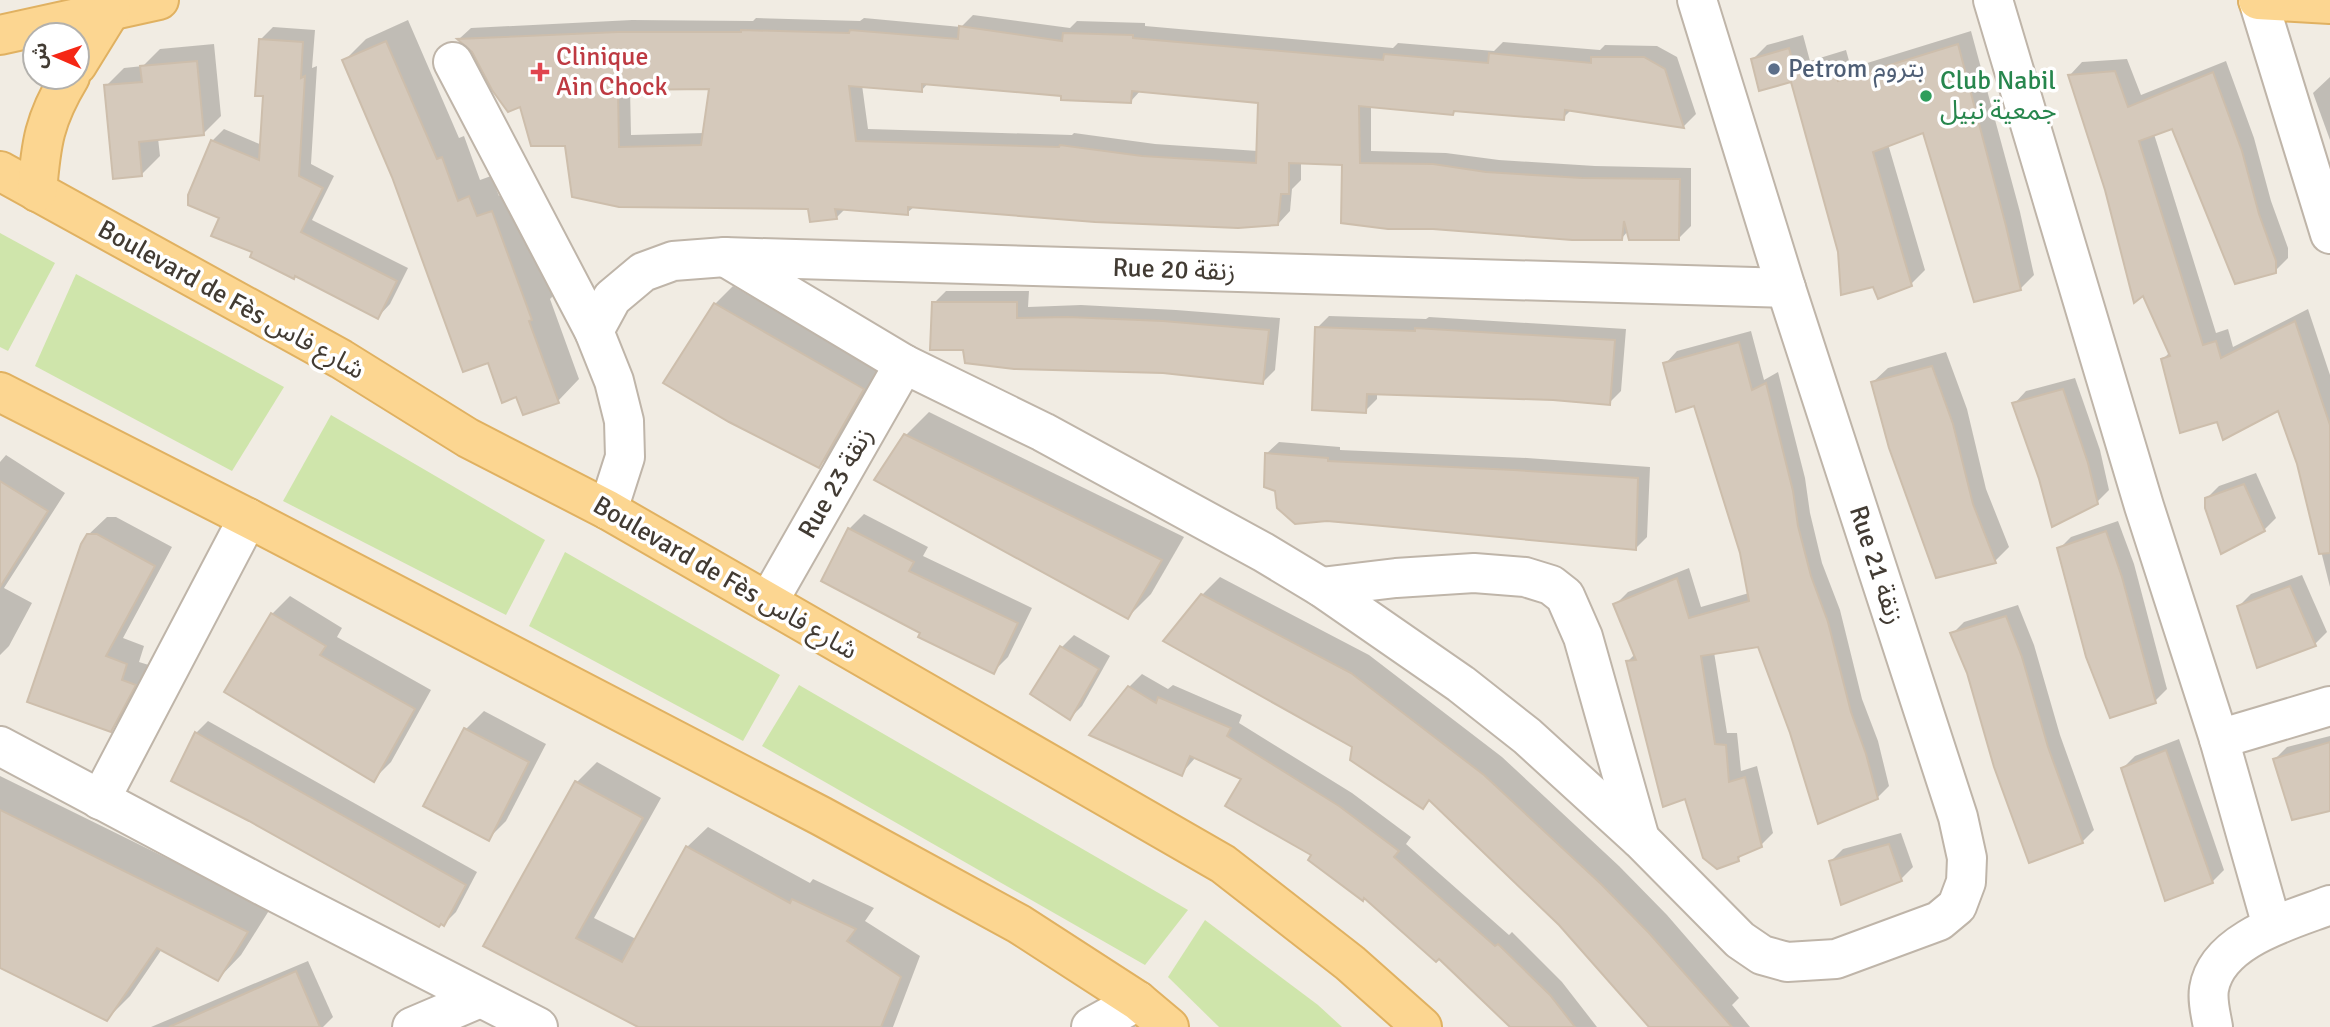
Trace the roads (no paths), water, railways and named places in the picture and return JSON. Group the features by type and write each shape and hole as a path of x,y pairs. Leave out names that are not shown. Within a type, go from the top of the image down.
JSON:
{"main road":[{"path":"0,35 159,0"},
{"path":"2258,0 2330,4"},
{"path":"91,42 111,10"},
{"path":"37,192 43,136 49,114 62,91"},
{"name":"Boulevard de Fès شارع فاس","path":"0,170 341,359 468,438 608,510 1223,864 1350,963 1422,1027"},
{"path":"0,392 833,822 1019,923 1138,1001 1169,1027"}],"street":[{"name":"Rue 21 زنقة","path":"725,257 904,364 1043,432 1263,552 1321,587 1461,684 1527,736 1641,840 1740,940 1762,955 1787,962 1836,959 1939,921 1957,906 1966,882 1967,858 1958,817 1786,288 1697,0"},
{"path":"1993,0 2144,506 2219,738 2272,926"},
{"path":"2258,0 2330,234"},
{"path":"453,62 594,331 614,381 624,421 625,457 608,510"},
{"name":"Rue 20 زنقة","path":"594,331 612,298 643,272 673,261 725,257 1786,288"},
{"name":"Rue 23 زنقة","path":"768,602 904,364"},
{"path":"100,800 248,518"},
{"path":"1321,587 1396,578 1474,573 1525,577 1551,585 1565,596 1583,637 1641,840"},
{"path":"2219,738 2330,706"},
{"path":"0,746 538,1027"},
{"path":"2213,1027 2208,991 2218,966 2237,948 2272,926 2330,905"},
{"path":"412,1027 481,998"},
{"path":"1091,1027 1138,1001"}],"place":[{"name":"Petrom بتروم","path":"1774,69"},
{"name":"Clinique Ain Chock","path":"540,72"},
{"name":"Club Nabil جمعية نبيل","path":"1926,96"}]}
